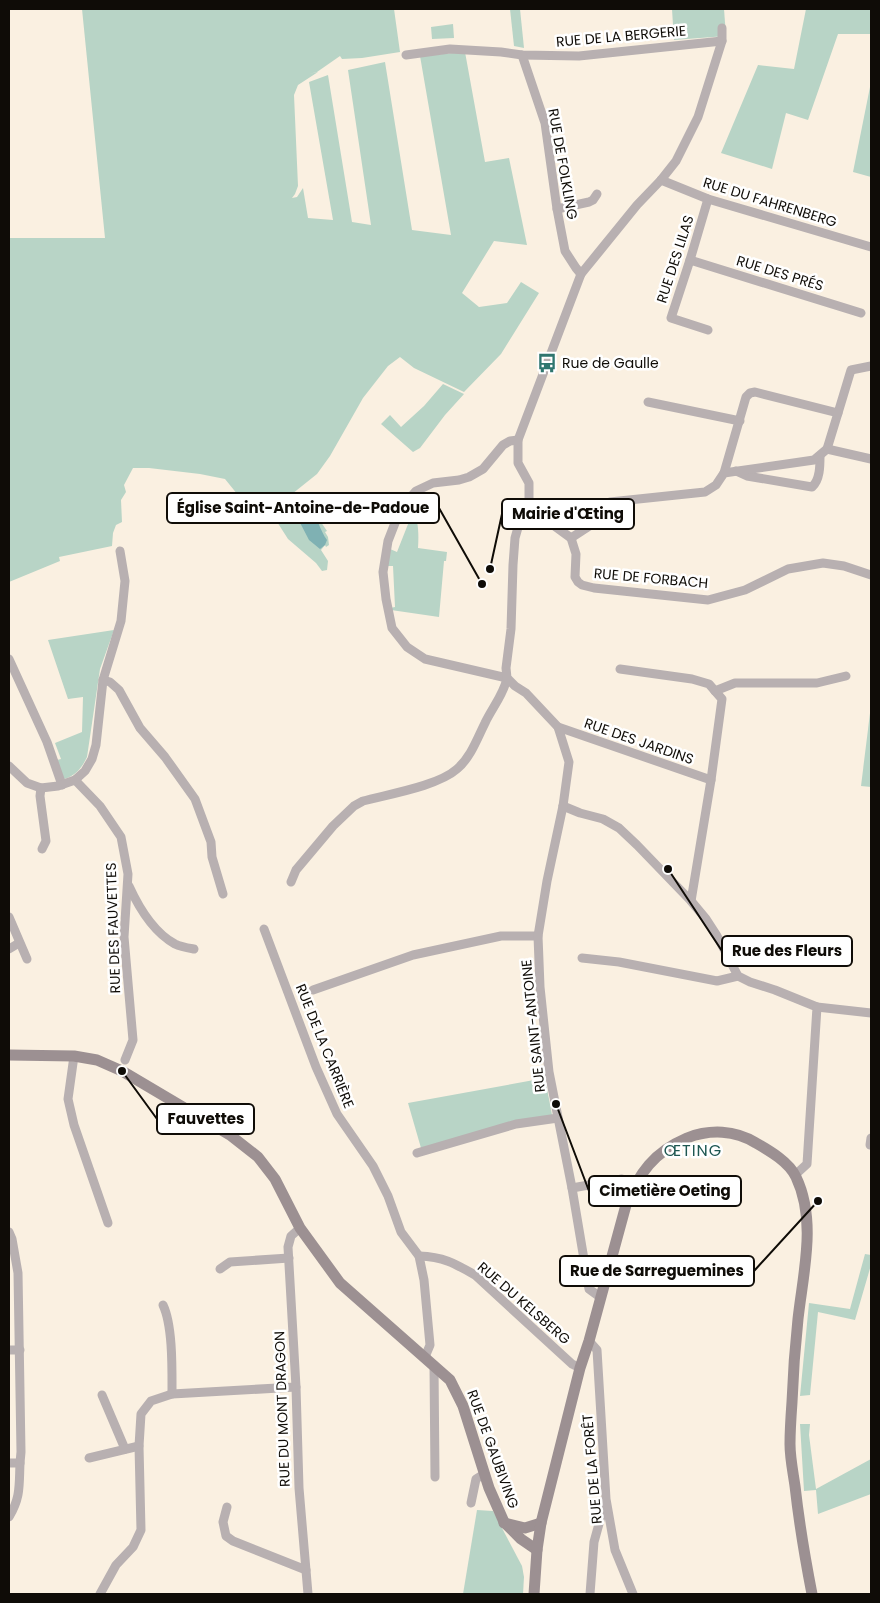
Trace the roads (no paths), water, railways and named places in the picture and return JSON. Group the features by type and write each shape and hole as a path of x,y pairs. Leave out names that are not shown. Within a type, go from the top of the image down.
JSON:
{"main road":[{"name":"RUE DE GAUBIVING","path":"9,1055 74,1056 97,1060 122,1071 230,1135 258,1157 275,1180 300,1228 340,1283 450,1380 463,1406 484,1474 504,1522"},
{"path":"534,1594 541,1522 580,1368 626,1206 634,1185 659,1153 689,1137 713,1131 734,1133 770,1151 795,1175 804,1198 808,1226 795,1350 790,1444 800,1532 812,1594"},
{"path":"504,1522 525,1528 541,1522"},
{"path":"504,1522 521,1539 537,1550"}],"street":[{"path":"291,882 296,870 333,826 354,806 363,801 431,783 457,769 472,750 506,686 508,678 506,668 511,629 515,538 519,524 528,511 529,483 518,463 518,440 581,274 637,205 676,161 698,117 722,41 722,28"},
{"name":"RUE DE LA BERGERIE","path":"406,55 450,49 522,55 579,56 722,41"},
{"name":"RUE DE FOLKLING","path":"522,55 545,123 565,251 581,274"},
{"name":"RUE DU FAHRENBERG","path":"661,180 708,199 871,247"},
{"path":"557,209 589,202 597,194"},
{"name":"RUE DES LILAS","path":"708,199 671,318 708,330"},
{"name":"RUE DES PRÉS","path":"690,260 861,313"},
{"path":"736,471 747,476 812,487 816,484 824,452 851,370 871,366"},
{"path":"528,511 546,519 571,538 594,523 610,502 704,492 716,485 724,473 746,397 750,393 755,392 838,412"},
{"path":"648,402 740,422"},
{"path":"518,440 502,445 483,469 459,480 433,483 416,491 403,506 388,541 383,572 386,599 392,628 407,647 425,659 508,678 515,686 526,693 558,728"},
{"path":"724,473 814,460 824,452 871,459"},
{"name":"RUE DE FORBACH","path":"571,538 576,554 575,577 582,585 594,588 708,600 745,590 788,569 823,563 844,566 871,575"},
{"path":"9,766 27,783 41,788 62,785 76,780 85,771 92,759 96,745 102,680 121,621 125,581 120,550"},
{"path":"9,659 47,742 62,785"},
{"path":"620,669 692,679 709,684 722,699 691,901"},
{"path":"716,691 735,683 817,683 846,676"},
{"path":"102,680 110,682 120,690 140,728 165,757 195,798 211,842 212,857 223,894"},
{"name":"RUE DES JARDINS","path":"558,728 711,780"},
{"name":"RUE SAINT-ANTOINE","path":"558,728 569,762 563,806 547,881 538,936 542,1006 549,1072 589,1288 600,1297"},
{"name":"RUE DES FAUVETTES","path":"76,780 100,806 121,837 128,874 124,937 133,1040 125,1060"},
{"path":"41,788 40,796 46,841 42,849"},
{"path":"563,806 603,819 619,828 637,845 691,901 717,936 738,976 817,1007 871,1013"},
{"path":"128,884 138,906 156,929 175,944 194,950"},
{"path":"9,917 27,959"},
{"name":"RUE DE LA CARRIÈRE","path":"264,930 316,1067 337,1114 373,1166 388,1196 401,1232 419,1256"},
{"path":"313,990 413,955 501,936 538,936"},
{"path":"9,949 19,943"},
{"path":"582,958 619,962 717,981 738,976"},
{"path":"795,1175 807,1164 817,1007"},
{"path":"74,1056 68,1099 74,1125 108,1223"},
{"path":"417,1153 516,1124 558,1118"},
{"path":"572,1188 622,1179 634,1185"},
{"name":"RUE DU MONT DRAGON","path":"300,1228 290,1236 288,1248 296,1388 299,1488 308,1594"},
{"path":"9,1232 12,1239 20,1350 19,1493 17,1504 9,1517"},
{"path":"419,1256 424,1280 430,1345 434,1477"},
{"name":"RUE DU KELSBERG","path":"419,1256 438,1257 460,1266 475,1275 572,1364 580,1368"},
{"path":"220,1269 230,1262 289,1258"},
{"path":"163,1305 167,1313 172,1360 172,1394"},
{"name":"RUE DE LA FORÊT","path":"589,1341 598,1350 606,1499 615,1550 634,1594"},
{"path":"9,1350 20,1350"},
{"path":"100,1594 116,1565 133,1546 141,1530 139,1446 141,1414 151,1401 172,1394 296,1388"},
{"path":"102,1395 125,1449"},
{"path":"88,1458 139,1446"},
{"path":"9,1463 20,1462"},
{"path":"472,1503 476,1479 484,1474"},
{"path":"590,1594 594,1542 606,1499"},
{"path":"227,1507 223,1522 226,1536 233,1541 306,1570"}],"water":[{"path":"292,498 305,504 313,513 327,540 320,549 309,540 295,513"}],"place":[{"name":"Rue de Gaulle","path":"547,363"},
{"name":"Mairie d'Œting","path":"490,569"},
{"name":"Église Saint-Antoine-de-Padoue","path":"482,584"},
{"name":"Rue des Fleurs","path":"668,869"},
{"name":"Fauvettes","path":"122,1071"},
{"name":"Cimetière Oeting","path":"556,1104"},
{"name":"Rue de Sarreguemines","path":"818,1201"}],"district":[{"name":"ŒTING","path":"693,1150"}]}
